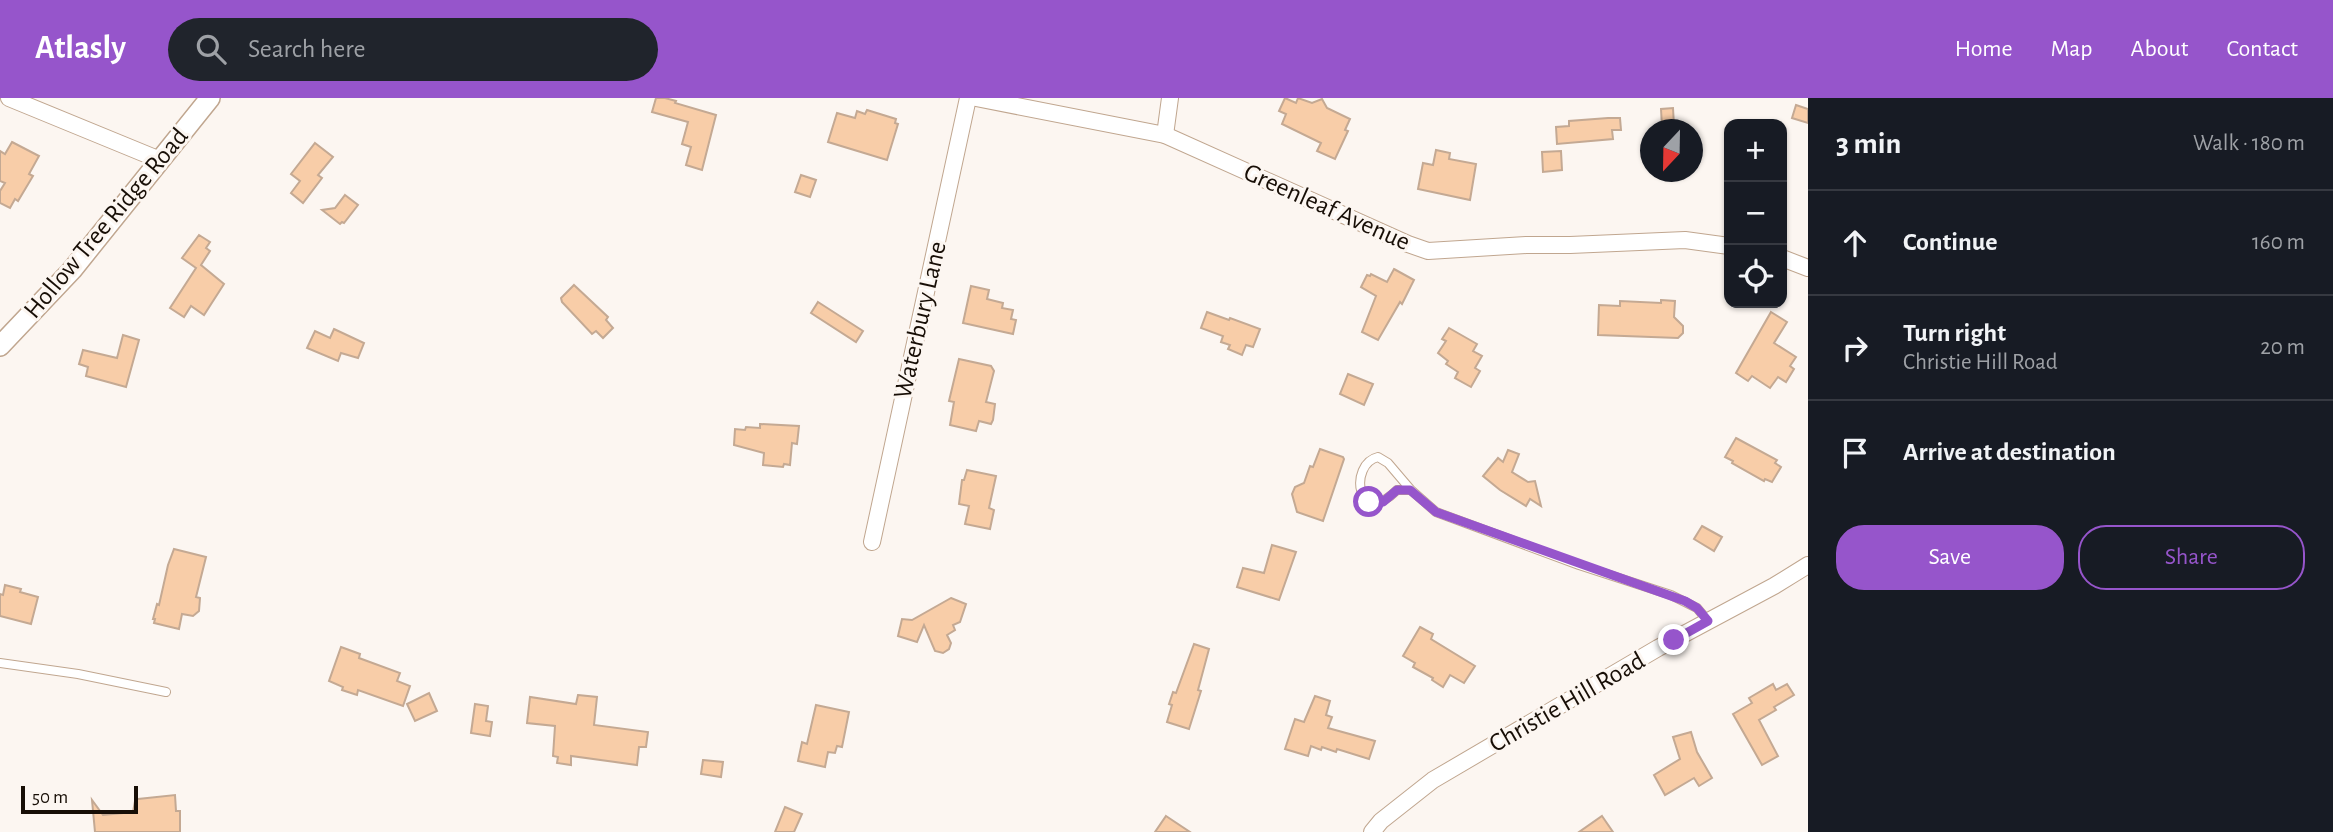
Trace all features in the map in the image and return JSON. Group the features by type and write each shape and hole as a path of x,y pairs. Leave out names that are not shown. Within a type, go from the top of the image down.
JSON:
{"street":[{"path":"9,98 160,160"},
{"name":"Hollow Tree Ridge Road","path":"0,346 72,271 209,98"},
{"name":"Waterbury Lane","path":"872,542 968,98"},
{"name":"Greenleaf Avenue","path":"976,98 1165,135 1427,251 1685,240 1724,245"},
{"path":"1165,135 1170,98"},
{"path":"1787,260 1808,268"},
{"name":"Christie Hill Road","path":"1372,832 1381,821 1433,780 1658,648 1808,565"}],"lane":[{"path":"1410,490 1397,490 1383,502 1369,502 1360,490 1361,473 1372,458 1378,457 1388,463 1410,490 1436,512 1556,557 1671,595 1697,608 1708,621"},
{"path":"0,663 78,674 166,692"}],"building":[{"path":"656,98 676,101 675,103 716,115 702,170 686,165 691,147 682,144 688,122 652,112"},
{"path":"1285,98 1296,103 1298,98 1312,103 1322,99 1327,108 1350,119 1345,130 1348,131 1335,159 1317,151 1321,143 1282,124 1286,114 1279,111"},
{"path":"1796,105 1808,109 1808,123 1792,118"},
{"path":"1673,108 1674,119 1662,119 1661,109"},
{"path":"867,110 896,119 895,123 898,124 887,160 828,142 837,113 855,118 857,111 865,114"},
{"path":"1620,118 1621,130 1612,130 1613,139 1557,144 1556,127 1569,126 1569,121"},
{"path":"12,142 39,156 29,174 33,176 18,201 15,199 10,208 0,203 0,191 5,183 0,181 0,151 5,154"},
{"path":"315,143 333,157 318,175 322,178 303,203 291,193 300,181 291,174"},
{"path":"1436,150 1450,153 1449,159 1476,164 1470,200 1418,189 1423,163 1433,165"},
{"path":"1561,151 1562,170 1543,172 1542,152"},
{"path":"801,175 816,180 810,197 795,192"},
{"path":"345,195 358,205 344,223 340,224 322,210 335,208"},
{"path":"199,235 210,242 206,248 210,251 201,265 224,284 204,315 191,306 184,317 170,308 196,268 182,258"},
{"path":"1394,269 1414,280 1378,340 1362,332 1376,296 1361,287 1367,275 1371,274 1387,282"},
{"path":"574,285 608,317 606,320 613,328 603,338 596,331 592,334 562,302 561,298"},
{"path":"971,286 989,290 987,299 1003,303 1002,308 1013,310 1011,319 1016,320 1013,334 963,323"},
{"path":"1661,300 1675,301 1674,317 1683,326 1683,333 1678,338 1598,335 1599,305 1620,306 1620,301 1661,303"},
{"path":"818,302 863,331 856,342 811,313"},
{"path":"1207,312 1260,329 1253,347 1246,345 1242,355 1228,349 1230,345 1221,342 1223,336 1201,328"},
{"path":"1771,312 1787,322 1774,343 1796,357 1790,366 1794,369 1786,382 1778,377 1770,388 1752,376 1748,381 1736,373"},
{"path":"1449,328 1477,344 1473,351 1482,356 1475,368 1480,371 1471,387 1455,378 1458,372 1446,364 1448,361 1438,353 1446,341 1442,339"},
{"path":"334,329 364,343 358,358 341,353 338,361 307,348 315,331 330,338"},
{"path":"123,335 139,340 126,387 86,376 88,367 79,364 83,350 117,358"},
{"path":"959,359 991,366 994,371 986,402 995,404 993,420 991,424 979,421 976,431 950,425 954,402 949,401"},
{"path":"1348,374 1373,384 1364,405 1340,394"},
{"path":"760,424 799,426 797,444 792,443 790,465 763,465 764,453 734,445 735,429 760,428"},
{"path":"1736,438 1777,460 1775,463 1781,467 1772,482 1765,479 1764,481 1725,457"},
{"path":"1320,449 1344,459 1323,521 1297,512 1292,494 1295,487 1304,483"},
{"path":"1508,450 1519,454 1512,472 1528,482 1535,481 1541,506 1530,499 1526,506 1483,476 1498,458 1503,462"},
{"path":"967,470 996,476 989,508 994,510 990,529 965,524 969,506 959,504 962,480"},
{"path":"1702,526 1722,537 1714,551 1694,539"},
{"path":"1272,545 1296,552 1279,600 1237,587 1243,568 1264,573"},
{"path":"174,549 206,557 196,597 200,598 199,611 193,616 182,614 179,629 154,623 153,619"},
{"path":"5,585 38,597 31,624 0,616 0,594 3,595"},
{"path":"951,598 966,604 960,622 953,625 955,630 947,635 951,643 949,649 943,653 935,651 924,625 917,642 898,636 902,619 912,620"},
{"path":"1420,627 1433,634 1431,639 1475,666 1464,683 1450,675 1443,687 1413,667 1415,663 1403,656"},
{"path":"1194,644 1209,649 1198,690 1201,691 1189,729 1167,722 1173,692 1176,693"},
{"path":"341,647 360,654 359,658 400,673 397,681 410,686 403,706 358,690 357,695 342,690 343,687 329,681"},
{"path":"1773,684 1776,690 1787,684 1794,695 1759,720 1778,756 1762,765 1733,714 1752,703 1749,698"},
{"path":"429,693 437,711 415,721 407,704"},
{"path":"578,695 597,697 594,725 648,732 646,747 639,747 637,765 571,756 571,765 557,763 558,757 553,756 555,726 527,723 530,697 576,704"},
{"path":"1315,696 1330,701 1326,715 1332,717 1328,728 1375,741 1369,759 1322,747 1321,750 1311,746 1308,756 1285,749 1295,719 1304,722"},
{"path":"475,704 488,706 486,721 492,722 490,736 471,733"},
{"path":"816,705 849,712 842,747 837,746 835,753 828,752 825,767 798,761 802,742 807,744"},
{"path":"1691,732 1697,752 1712,778 1699,786 1694,778 1665,795 1654,775 1680,759 1673,737"},
{"path":"703,760 723,762 721,777 701,774"},
{"path":"175,795 176,811 180,811 180,832 95,832 92,800 103,815 133,812 138,799"},
{"path":"785,807 802,814 794,832 775,832"},
{"path":"1166,816 1190,832 1155,832"},
{"path":"1602,816 1613,832 1579,832"}],"route":[{"path":"1369,502 1383,502 1397,490 1410,490 1436,512 1685,601 1697,608 1708,621 1674,640"}]}
